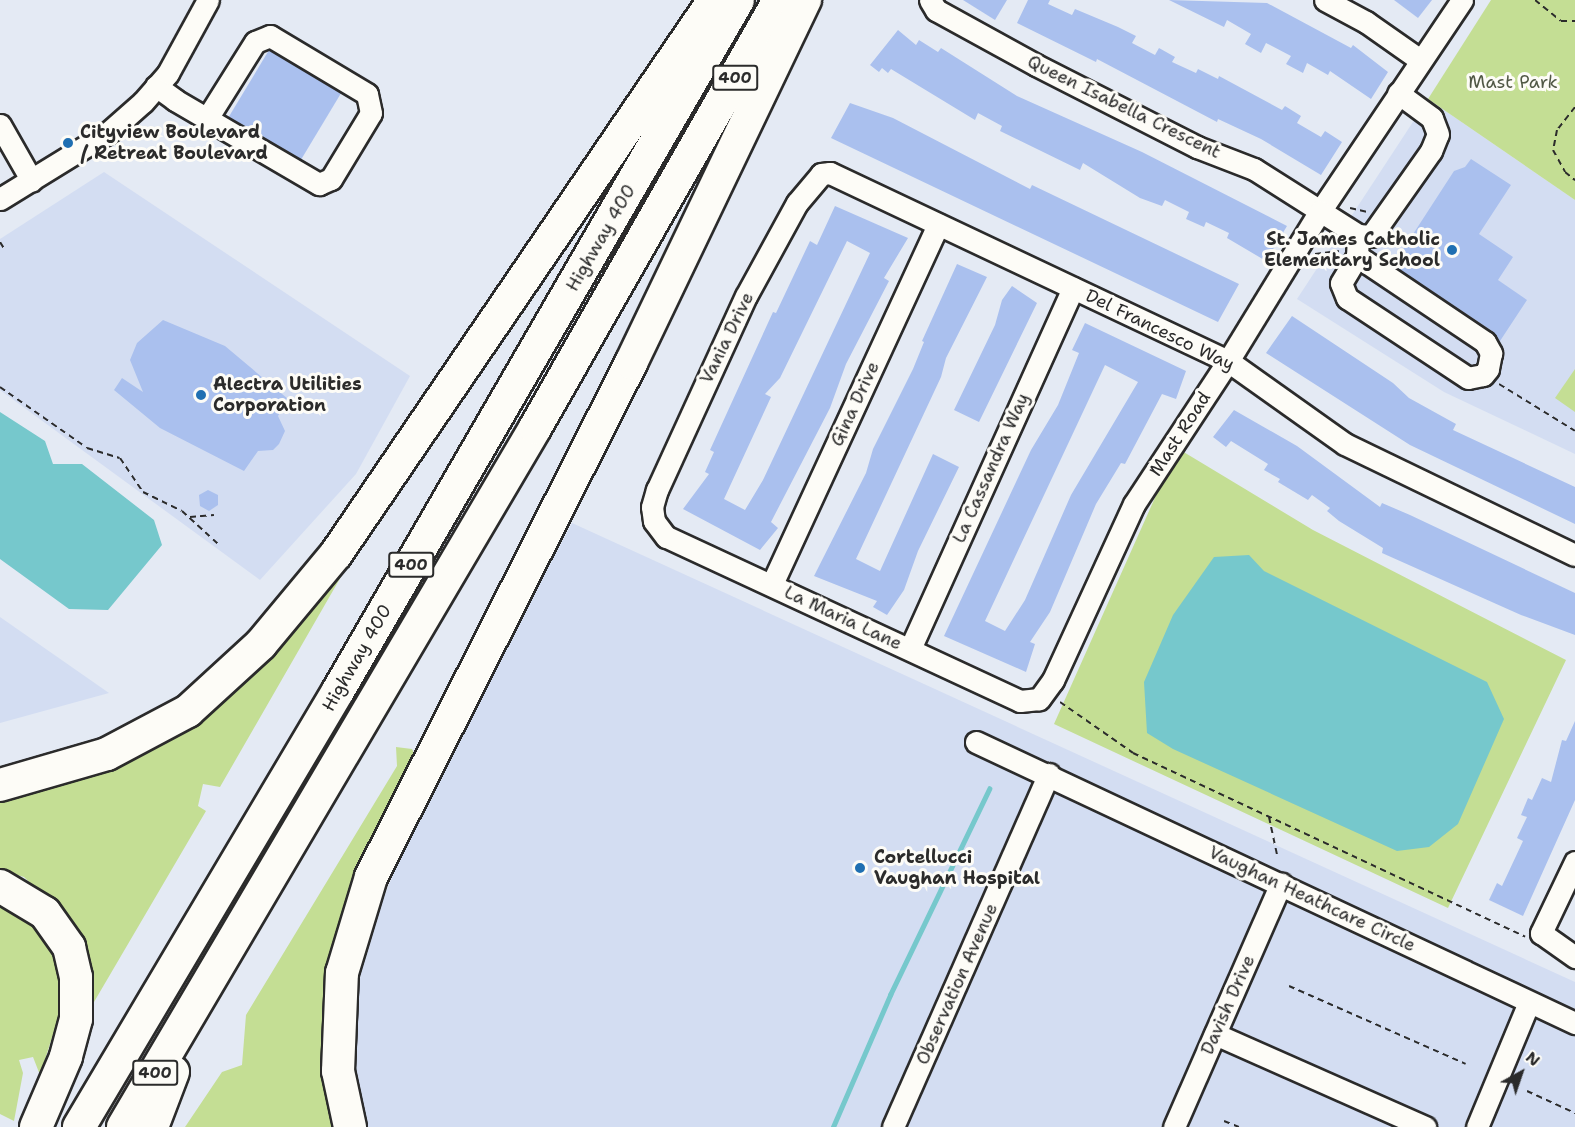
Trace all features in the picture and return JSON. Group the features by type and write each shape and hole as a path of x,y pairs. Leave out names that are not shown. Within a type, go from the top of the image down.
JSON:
{"highway":[{"path":"0,784 107,754 138,738 188,711 261,644 336,554 714,0"},
{"name":"Highway 400","path":"79,1127 338,691 738,0"},
{"name":"Highway 400","path":"123,1127 536,428 779,0"},
{"path":"350,1127 338,1071 342,973 370,876 631,363 804,0"},
{"path":"0,886 45,913 69,947 76,977 76,1019 66,1058 36,1127"},
{"path":"152,1127 175,1066 187,1019"}],"street":[{"path":"0,199 109,132 156,86 208,0"},
{"name":"Queen Isabella Crescent","path":"930,0 936,10 1036,65 1197,147 1254,169 1323,207 1357,247 1485,342 1492,363 1483,375"},
{"path":"1325,0 1366,22 1420,60"},
{"name":"Mast Road","path":"1043,695 1134,504 1228,361 1323,207 1462,0"},
{"path":"156,86 319,184 331,179 371,113 367,94 270,36 255,42 208,117"},
{"path":"1398,93 1432,118 1438,134 1431,151 1385,217 1371,236 1357,247 1341,283 1347,298 1468,378 1483,375"},
{"path":"0,125 32,181"},
{"name":"Del Francesco Way","path":"830,173 1228,361 1345,444 1575,555"},
{"name":"Vania Drive","path":"654,521 652,507 657,490 746,296 797,203 822,174 830,173"},
{"name":"Gina Drive","path":"772,584 938,224"},
{"name":"La Cassandra Way","path":"910,649 1073,288"},
{"name":"La Maria Lane","path":"654,521 666,537 772,584 1020,702 1043,695"},
{"name":"Vaughan Heathcare Circle","path":"976,742 1575,1023"},
{"name":"Observation Avenue","path":"893,1127 1048,774"},
{"path":"1567,953 1541,933 1575,862"},
{"name":"Davish Drive","path":"1174,1127 1281,884"},
{"path":"1477,1127 1529,1002"},
{"path":"1215,1034 1425,1127"}],"path":[{"path":"1535,0 1561,21 1575,21"},
{"path":"1575,107 1557,130 1553,150 1565,172 1575,180"},
{"path":"1323,207 1385,217"},
{"path":"0,242 5,250"},
{"path":"1292,257 1357,247"},
{"path":"1483,375 1575,431"},
{"path":"0,387 87,448 120,458 143,492 189,517 218,544"},
{"path":"189,517 214,515"},
{"path":"1043,695 1133,753 1542,945 1567,953"},
{"path":"1269,817 1277,855"},
{"path":"1289,986 1466,1064"},
{"path":"1527,1091 1575,1113"},
{"path":"1224,1121 1239,1127"}],"shaded area":[{"name":"St. James Catholic Elementary School","path":"1428,99 1575,200 1575,454 1444,392 1297,299"},
{"path":"104,172 410,376 356,474 260,580 0,390 0,239"},
{"name":"Cortellucci Vaughan Hospital","path":"572,523 1575,982 1575,1127 365,1127 356,1082 354,984 370,931 422,804"},
{"path":"0,617 109,693 0,723"}],"green space":[{"name":"Mast Park","path":"1491,0 1575,0 1575,200 1428,99"},
{"path":"1575,369 1575,412 1555,398"},
{"path":"1182,451 1313,530 1566,660 1448,908 1054,724 1166,473"},
{"path":"336,570 342,575 220,787 203,784 198,806 206,811 94,1002 88,996 57,910 24,877 0,870 0,794 123,755"},
{"path":"396,747 412,749 417,759 355,882 329,1101 333,1127 185,1127 222,1072 242,1065 246,1015 397,766"},
{"path":"0,898 24,910 54,949 62,987 58,1019 40,1075 33,1057 19,1060 23,1073 14,1121 0,1114"}],"water":[{"path":"0,412 45,441 53,464 82,464 154,520 162,545 108,610 69,609 0,559"},
{"path":"1249,555 1264,571 1487,682 1504,719 1458,824 1429,847 1397,851 1173,749 1147,733 1144,682 1173,615 1214,557"}],"building":[{"path":"963,0 1007,0 995,20"},
{"path":"1028,0 1050,0 1048,4 1072,15 1075,9 1118,27 1136,36 1132,43 1155,55 1159,48 1175,57 1172,62 1196,73 1198,69 1218,79 1219,76 1282,110 1285,106 1301,116 1297,123 1321,137 1325,131 1342,142 1321,175 1261,139 1218,119 1217,122 1097,59 1096,62 1017,23"},
{"path":"1169,0 1267,3 1351,48 1353,45 1388,72 1371,99 1330,71 1328,75 1307,63 1303,73 1286,64 1291,56 1266,43 1261,53 1245,44 1251,34 1227,20 1224,27"},
{"path":"1394,0 1432,0 1418,18"},
{"path":"898,30 916,45 919,40 938,52 941,48 1017,96 1142,152 1287,226 1266,261 1227,238 1229,233 1206,222 1204,227 1186,219 1189,212 1165,200 1162,206 1140,198 1083,163 1080,170 1000,131 1002,126 978,113 975,120 891,69 888,73 882,68 879,72 870,65"},
{"path":"269,50 341,93 301,160 229,117"},
{"path":"850,103 893,118 1030,189 1032,185 1239,284 1218,322 831,138"},
{"path":"1471,159 1511,185 1479,234 1513,257 1498,280 1527,300 1500,341 1492,331 1393,265 1454,171 1465,167"},
{"path":"835,206 908,238 884,278 889,281 846,364 830,408 771,522 778,528 760,550 683,509 709,474 705,472 714,452 710,450 773,312 776,313 810,241 817,245","holes":["847,241 870,253 763,480 745,510 724,499 771,397 765,394 780,378"]},
{"path":"957,264 987,277 946,358 941,377 856,559 880,571 933,454 959,467 918,551 904,590 887,615 873,607 877,601 814,576 866,473 873,449 913,369 924,342 922,341"},
{"path":"1012,286 1037,303 979,422 954,410 995,325 1002,300"},
{"path":"1292,316 1393,383 1409,398 1456,424 1453,430 1575,487 1575,524 1410,445 1266,353"},
{"name":"Alectra Utilities Corporation","path":"163,320 225,346 288,399 278,416 285,431 279,444 273,450 258,451 244,471 160,428 114,390 122,378 143,392 130,360 137,343"},
{"path":"1085,323 1186,371 1176,399 1162,394 1125,464 1121,463 1096,504 1050,612 1030,642 1035,644 1026,672 944,636 1031,450 1058,405 1079,353 1072,350","holes":["1105,365 1138,382 1071,495 1025,600 1005,631 985,621"]},
{"path":"1234,410 1297,446 1380,507 1382,503 1410,515 1575,593 1575,635 1521,615 1382,553 1383,548 1339,521 1327,511 1330,508 1312,495 1308,500 1278,482 1280,479 1264,470 1268,464 1231,441 1226,447 1213,437"},
{"path":"208,490 218,495 218,505 209,511 200,506 199,495"},
{"path":"1575,721 1575,800 1523,916 1489,900 1497,883 1502,886 1523,841 1517,838 1527,817 1521,815 1528,798 1532,800 1542,778 1551,782 1562,740 1566,741"}],"waterway":[{"path":"833,1127 890,995 989,789"}],"place":[{"name":"Cityview Boulevard / Retreat Boulevard","path":"68,143"},
{"name":"St. James Catholic Elementary School","path":"1452,250"},
{"name":"Alectra Utilities Corporation","path":"201,395"},
{"name":"Cortellucci Vaughan Hospital","path":"860,868"}]}
